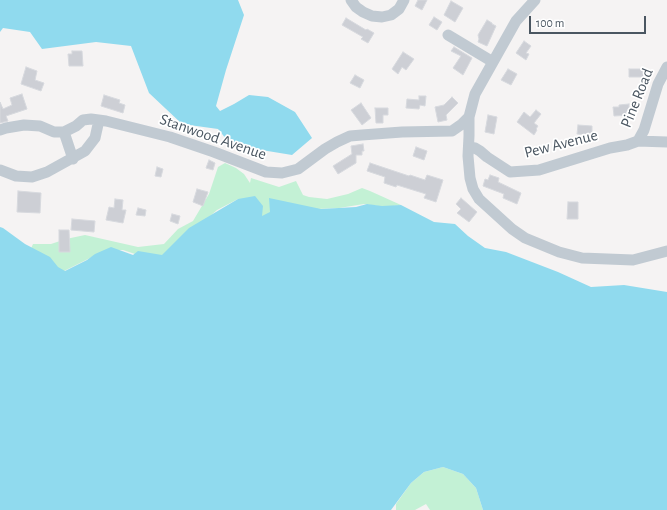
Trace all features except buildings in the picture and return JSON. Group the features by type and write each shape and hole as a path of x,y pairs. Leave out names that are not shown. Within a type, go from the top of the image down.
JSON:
{"street":[{"path":"351,0 356,7 363,12 372,16 382,17 391,15 399,9 404,0"},
{"path":"535,0 516,21 475,94 469,117 468,156 470,178 473,189 479,199 525,238 559,252 582,258 634,260 667,251"},
{"path":"448,35 493,62"},
{"name":"Pine Road","path":"638,141 644,130 658,84 667,67"},
{"path":"469,117 452,131 469,147"},
{"path":"0,130 24,125 40,126 54,132 64,132 76,126 83,120 99,120 95,138 85,152 73,159 47,172 32,177 16,176 0,170"},
{"name":"Stanwood Avenue","path":"99,120 170,137 266,172 282,173 298,169 337,142 350,136 402,132 452,131"},
{"path":"64,132 73,159"},
{"name":"Pew Avenue","path":"469,147 480,151 510,172 539,170 638,141 667,142"}],"green space":[{"path":"225,163 244,174 250,183 251,178 279,187 296,181 303,195 327,199 348,194 362,188 401,205 385,207 364,204 260,217 247,204 238,199 217,210 163,255 144,257 123,250 106,250 62,272 29,253 33,244 51,244 85,235 138,247 164,244 178,229 193,221 209,194 218,167"},
{"path":"443,467 463,474 476,488 483,510 430,510 426,504 415,510 396,510 396,504 411,483 424,472"}],"water":[{"path":"0,0 238,0 244,15 216,106 220,111 249,95 268,97 295,112 312,138 292,155 231,145 218,129 182,124 149,93 131,46 96,42 42,49 30,32 3,28 0,32"},
{"path":"255,196 263,206 262,216 270,212 269,198 321,209 356,207 367,204 382,206 401,205 434,222 455,224 468,236 485,248 506,252 558,272 591,287 624,285 667,292 667,510 483,510 476,488 463,474 443,467 424,472 411,483 391,510 0,510 0,227 25,244 50,257 58,267 65,271 111,247 133,255 138,251 162,255 189,228 238,199"}]}
